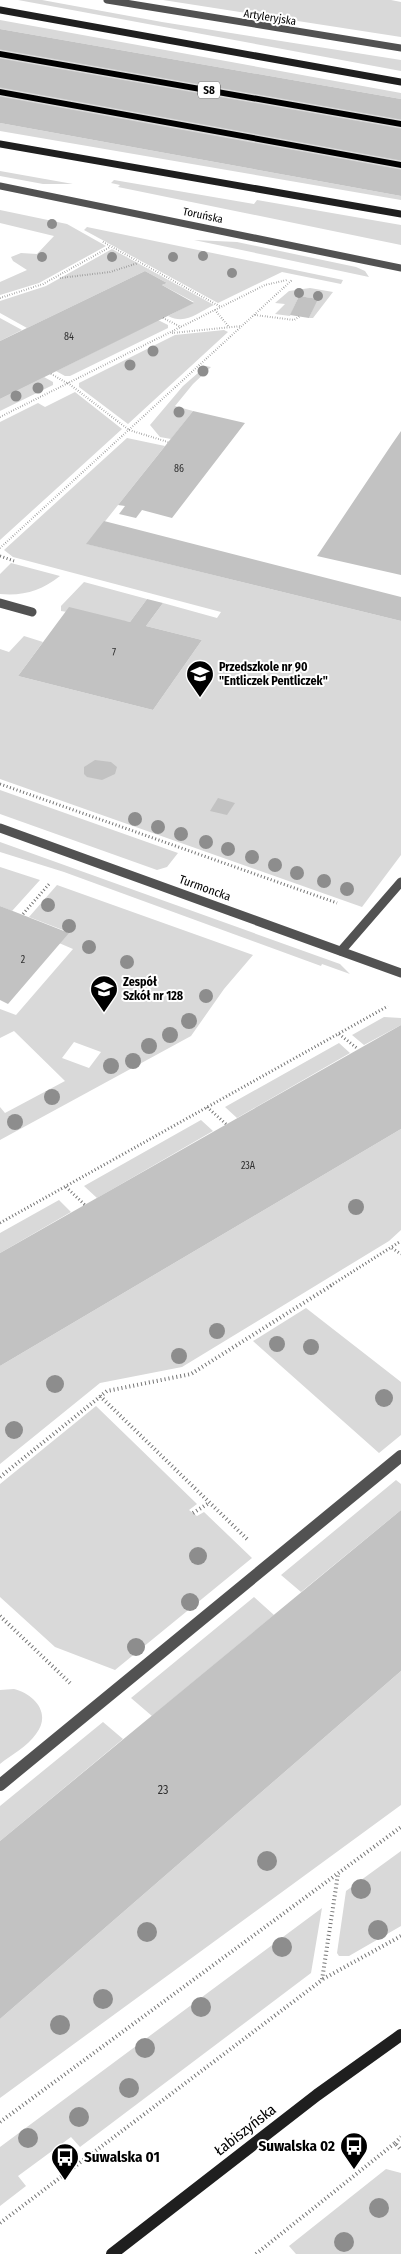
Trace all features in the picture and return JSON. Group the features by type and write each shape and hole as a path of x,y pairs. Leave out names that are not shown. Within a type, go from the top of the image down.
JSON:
{"highway":[{"name":"S8","path":"0,54 401,124"},
{"path":"0,93 401,165"}],"main road":[{"path":"0,10 401,82"},
{"path":"0,144 401,214"},
{"name":"Łabiszyńska","path":"112,2254 317,2095 401,2035"}],"street":[{"name":"Artyleryjska","path":"107,0 401,48"},
{"name":"Toruńska","path":"0,186 401,268"},
{"path":"0,603 32,612"},
{"name":"Turmoncka","path":"0,828 401,972"},
{"path":"341,951 401,882"},
{"path":"0,1785 401,1456"}],"path":[{"path":"102,242 221,307"},
{"path":"0,298 43,284 110,246"},
{"path":"60,278 110,272 138,264"},
{"path":"0,417 265,285 292,280 0,548"},
{"path":"215,310 228,327"},
{"path":"255,314 294,320 300,316"},
{"path":"164,318 181,327"},
{"path":"169,333 242,326"},
{"path":"51,374 68,383 129,430 168,442"},
{"path":"0,556 14,561"},
{"path":"0,784 372,916"},
{"path":"23,914 55,877"},
{"path":"0,1223 389,1006"},
{"path":"339,1034 358,1049"},
{"path":"207,1107 226,1124"},
{"path":"66,1186 85,1205"},
{"path":"0,1477 107,1390 191,1374 401,1241"},
{"path":"392,1248 401,1254"},
{"path":"100,1396 271,1562"},
{"path":"193,1513 209,1502"},
{"path":"0,1616 96,1706"},
{"path":"0,2122 401,1827"},
{"path":"322,1980 338,1874"},
{"path":"0,2223 322,1980 401,1936"},
{"path":"256,2254 401,2137"},
{"path":"395,2142 401,2150"}],"shaded area":[{"path":"18,0 42,0 162,22 401,60 401,71"},
{"path":"163,0 391,0 401,2 401,37"},
{"path":"0,20 401,93 401,99 0,29"},
{"path":"0,123 401,196 401,200 0,131"},
{"path":"0,171 73,184 43,184 0,176"},
{"path":"114,180 254,204 257,200 401,225 401,245 118,187 120,185 111,183"},
{"path":"0,210 67,224 106,246 39,283 0,295 0,282 27,270 13,261 11,257 21,253 37,254 54,236 0,223"},
{"path":"87,227 343,280 341,284 282,272 218,303 84,230"},
{"path":"194,240 237,242 356,267 365,271 369,277"},
{"path":"112,249 214,305 186,319 168,316 194,302 162,285 167,283 145,271 27,328 0,313 0,301 46,286"},
{"path":"310,288 333,292 313,318 309,318 317,299 299,296 290,316 275,314 285,304 275,303 289,291"},
{"path":"0,318 22,330 0,341"},
{"path":"158,320 168,325 168,328 70,376 65,376 56,371"},
{"path":"224,330 228,332 128,424 79,387 79,383 175,335"},
{"path":"206,366 211,367 193,384 175,406 193,411 171,439 160,437 150,425 183,386"},
{"path":"44,377 53,382 53,385 0,411 0,399"},
{"path":"75,392 122,429 0,540 0,422 38,403 45,407"},
{"name":"Przedszkole nr 90 \"Entliczek Pentliczek\"","path":"127,438 165,446 87,544 401,621 401,855 362,907 0,779 0,649 9,652 24,636 43,642 18,676 153,710 202,640 146,626 163,603 217,618 221,612 13,557 4,550"},
{"path":"11,563 60,576 39,589 25,593 0,594 0,574"},
{"path":"84,582 147,599 130,622 61,611 61,606"},
{"path":"0,790 178,853 167,867 157,870 0,814"},
{"path":"0,842 340,964 350,974 322,964 321,966 64,872 0,852"},
{"path":"0,867 40,880 12,911 0,906"},
{"name":"Zespół Szkół nr 128","path":"57,885 253,955 224,989 191,1036 0,1140 0,1107 5,1113 65,1081 14,1031 0,1038 0,1009 16,1015 73,949 59,943 68,932 29,917","holes":["74,1042 101,1052 89,1068 62,1058"]},
{"path":"384,1017 401,1018 401,1025 364,1045 352,1035"},
{"path":"339,1043 350,1053 237,1118 225,1107"},
{"path":"201,1120 213,1131 97,1198 84,1186"},
{"path":"401,1129 401,1230 389,1241 182,1367 100,1383 0,1464 0,1366"},
{"path":"59,1200 71,1212 0,1253 0,1233"},
{"path":"306,1308 401,1382 401,1435 379,1453 253,1341"},
{"path":"96,1406 197,1504 189,1510 197,1516 204,1512 252,1558 115,1670 55,1647 0,1597 0,1484"},
{"path":"396,1480 401,1484 401,1510 301,1592 281,1575"},
{"path":"254,1597 274,1615 152,1716 131,1698"},
{"path":"401,1671 401,1805 0,2098 0,2019"},
{"path":"14,1689 34,1700 39,1706 42,1719 33,1738 0,1764 0,1690"},
{"path":"103,1722 123,1739 0,1841 0,1806"},
{"path":"401,1851 401,1926 349,1956 339,1956 337,1953 346,1891"},
{"path":"322,1908 311,1973 80,2147 71,2137 18,2176 26,2186 0,2206 0,2147"},
{"path":"386,2169 401,2173 401,2254 296,2254 289,2246"}],"building":[{"path":"0,29 401,99 401,196 0,123"},
{"path":"145,271 167,283 162,285 194,303 0,399 0,341"},
{"path":"299,296 318,299 309,318 290,315"},
{"path":"193,411 245,423 172,518 142,510 136,518 119,514 125,506 118,505"},
{"path":"401,431 401,575 317,556 392,444"},
{"path":"104,521 401,597 401,621 86,544"},
{"path":"147,599 163,603 146,626 202,640 153,710 18,676 69,607 130,622"},
{"path":"95,760 111,762 117,767 115,774 102,780 87,777 84,774 84,767"},
{"path":"218,798 235,803 227,815 210,811"},
{"path":"0,906 69,933 8,1004 0,1000"},
{"path":"401,1025 401,1129 0,1366 0,1253"},
{"path":"401,1510 401,1671 0,2019 0,1841"}],"place":[{"name":"Przedszkole nr 90 \"Entliczek Pentliczek\"","path":"200,698"},
{"name":"Zespół Szkół nr 128","path":"104,1013"},
{"name":"Suwalska 02","path":"354,2170"},
{"name":"Suwalska 01","path":"65,2181"}]}
